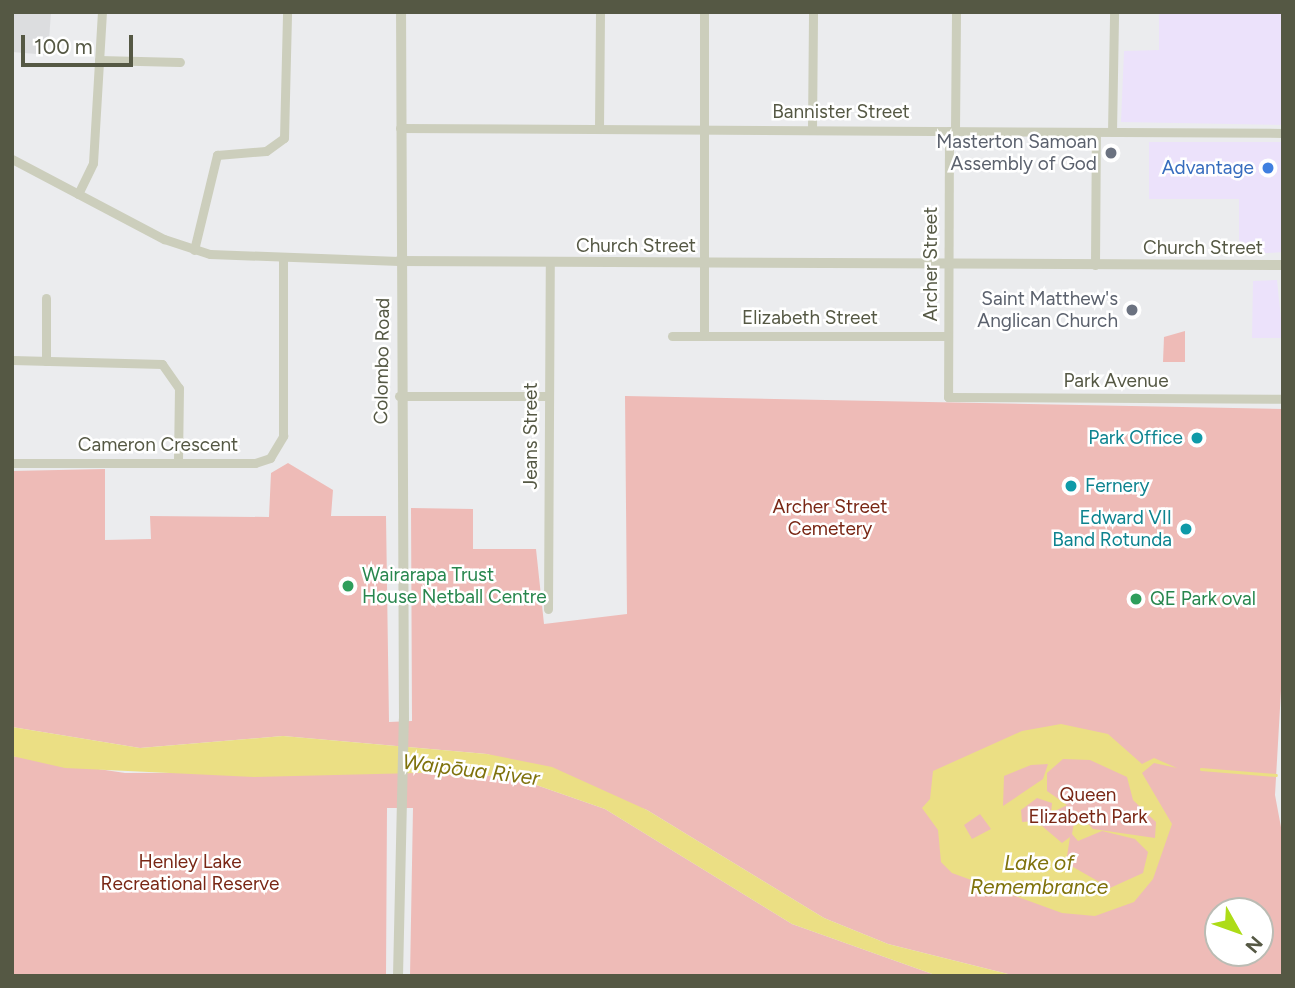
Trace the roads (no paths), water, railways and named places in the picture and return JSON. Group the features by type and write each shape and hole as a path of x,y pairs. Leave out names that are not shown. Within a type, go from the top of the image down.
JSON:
{"street":[{"path":"78,194 93,163 102,12"},
{"path":"194,250 217,155 266,151 284,138 287,12"},
{"name":"Colombo Road","path":"398,976 401,716 401,12"},
{"path":"599,128 600,12"},
{"path":"704,12 704,336"},
{"path":"812,130 813,12"},
{"name":"Archer Street","path":"948,397 948,265 957,12"},
{"path":"1112,132 1114,12"},
{"path":"99,60 180,62"},
{"name":"Bannister Street","path":"400,128 1283,133"},
{"path":"1095,265 1096,132"},
{"name":"Church Street","path":"12,159 194,250 283,261 1283,265"},
{"name":"Cameron Crescent","path":"12,463 255,463 279,448 283,261"},
{"name":"Jeans Street","path":"548,609 550,263"},
{"path":"46,298 46,361"},
{"name":"Elizabeth Street","path":"672,336 948,336"},
{"path":"12,360 162,364 178,388 178,463"},
{"path":"399,396 548,396"},
{"name":"Park Avenue","path":"948,397 1283,399"}],"water":[{"name":"Lake of Remembrance","path":"1061,724 1108,734 1142,764 1154,758 1177,768 1154,763 1142,773 1172,824 1153,879 1134,902 1095,916 1062,913 952,873 941,862 938,830 922,808 930,799 933,771 1022,731","holes":["1063,759 1090,760 1127,777 1133,800 1156,822 1155,838 1093,829 1076,811 1072,834 1078,841 1102,831 1135,839 1148,852 1143,873 1110,888 1066,863 1070,837 1062,843 1036,821 1022,822 1021,810 1037,798 1052,803 1051,813 1067,805 1047,791 1047,773","1048,764 1043,779 1003,806 1004,776 1031,765","980,814 991,829 972,839 964,825"]},
{"name":"Waipōua River","path":"12,727 140,748 283,736 487,754 552,767 647,810 824,918 888,944 1016,976 938,976 792,924 605,809 519,779 457,772 254,777 65,768 12,756"}],"waterway":[{"path":"1201,769 1276,775"}],"place":[{"name":"Masterton Samoan Assembly of God","path":"1111,153"},
{"name":"Advantage","path":"1268,168"},
{"name":"Saint Matthew's Anglican Church","path":"1132,310"},
{"name":"Park Office","path":"1197,438"},
{"name":"Fernery","path":"1071,486"},
{"name":"Edward VII Band Rotunda","path":"1186,529"},
{"name":"Wairarapa Trust House Netball Centre","path":"348,586"},
{"name":"QE Park oval","path":"1136,599"}],"park label":[{"name":"Archer Street Cemetery","path":"830,518"},
{"name":"Queen Elizabeth Park","path":"1088,806"},
{"name":"Henley Lake Recreational Reserve","path":"190,873"}]}
